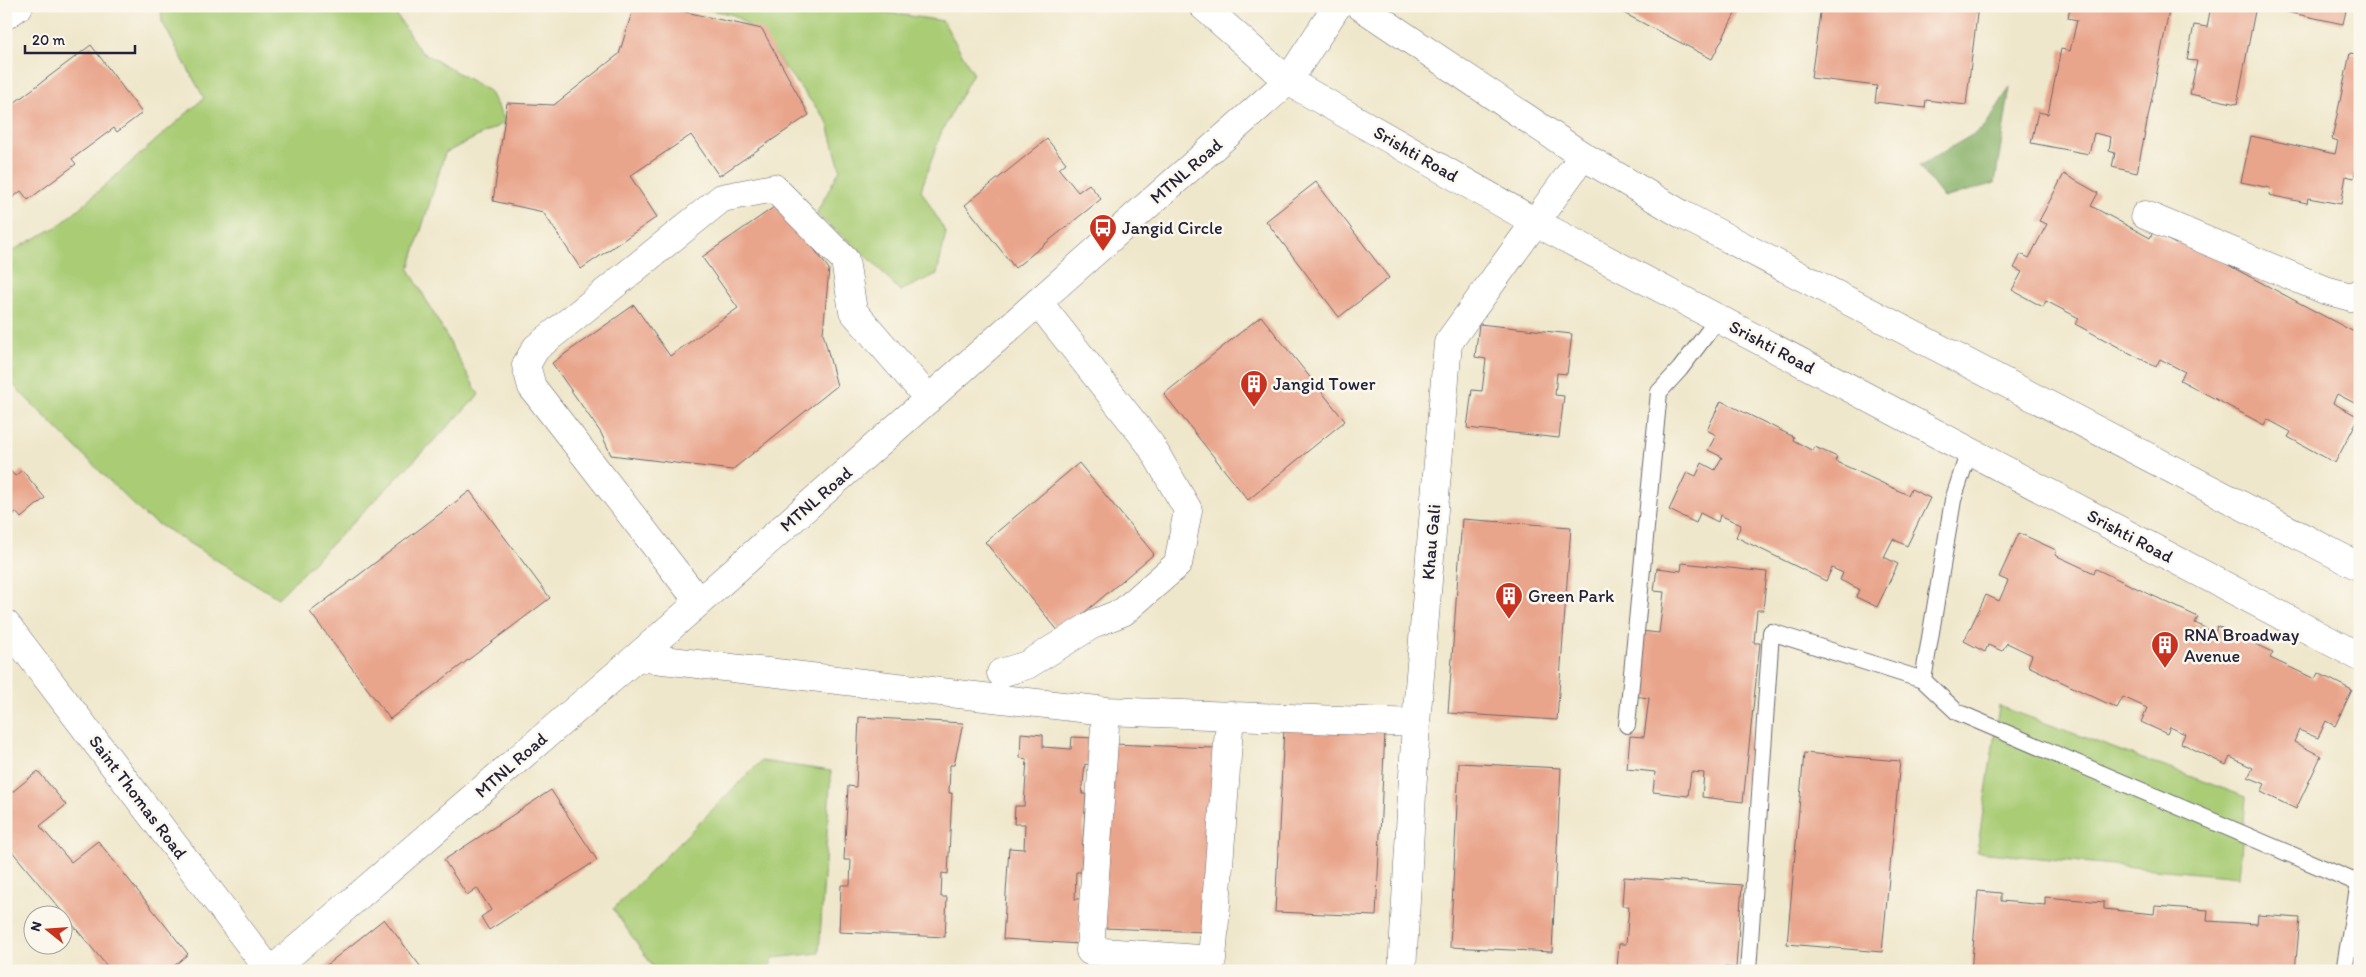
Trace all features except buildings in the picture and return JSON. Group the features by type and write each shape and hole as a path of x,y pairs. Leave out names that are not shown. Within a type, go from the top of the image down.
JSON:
{"street":[{"path":"6,14 19,6"},
{"name":"Srishti Road","path":"1203,6 1288,81 1535,222 2360,657"},
{"name":"MTNL Road","path":"271,971 637,657 1288,81 1337,6"},
{"path":"1360,6 1583,156 1683,215 2360,567"},
{"name":"Khau Gali","path":"1402,971 1416,723 1448,343 1583,156"},
{"path":"699,602 532,387 526,365 536,348 722,198 774,188 845,260 853,312 929,399"},
{"path":"2144,215 2325,290 2351,296 2360,293"},
{"path":"1001,673 1027,665 1095,624 1123,612 1178,564 1188,510 1150,444 1038,302"},
{"name":"Saint Thomas Road","path":"6,624 271,971"},
{"path":"637,657 1106,710 1416,723"},
{"path":"1106,710 1090,951 1212,960 1230,715"}],"lane":[{"path":"1627,725 1659,392 1680,369 1718,318"},
{"path":"1923,680 1953,500 1969,451"},
{"path":"1748,971 1771,632 1923,680 1957,712 2359,880 2344,971"}],"green space":[{"path":"161,6 391,6 420,51 489,91 506,122 445,153 409,269 479,395 278,598 145,516 6,378 6,254 60,225 204,98 162,22"},
{"path":"693,6 844,6 943,21 973,73 941,133 921,190 946,233 937,274 900,291 870,259 816,214 840,169 827,121 784,67 765,38 734,15"},
{"path":"2010,87 1995,183 1944,198 1919,166 1984,128"},
{"path":"1999,706 2246,797 2239,877 1977,852"},
{"path":"761,761 831,771 819,953 773,958 768,971 656,971 613,909"}],"place":[{"name":"Jangid Circle","path":"1103,252"},
{"name":"Jangid Tower","path":"1254,408"},
{"name":"Green Park","path":"1509,620"},
{"name":"RNA Broadway Avenue","path":"2165,669"}]}
